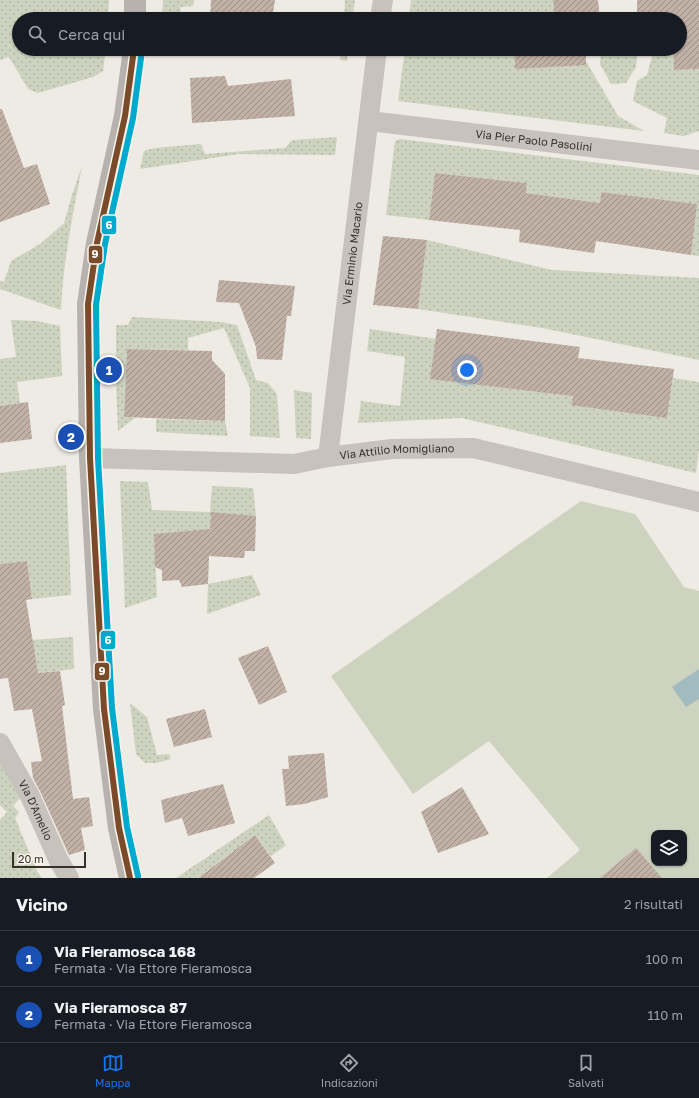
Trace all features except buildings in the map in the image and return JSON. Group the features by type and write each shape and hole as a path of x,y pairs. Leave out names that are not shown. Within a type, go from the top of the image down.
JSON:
{"main road":[{"path":"135,0 135,12"},
{"path":"130,878 119,828 104,709 90,458 88,304 97,243 125,116 133,56"}],"street":[{"path":"381,12 383,0"},
{"name":"Via Erminio Macario","path":"328,457 376,56"},
{"name":"Via Pier Paolo Pasolini","path":"369,121 695,156"},
{"name":"Via Attilio Momigliano","path":"90,458 294,464 328,457 392,449 473,448 699,502"},
{"name":"Via D'Amelio","path":"0,743 30,796 58,860 69,878"}],"green space":[{"path":"0,0 109,0 108,12 12,12 12,56 105,56 103,71 93,77 38,93 28,89 9,57 0,60"},
{"path":"163,0 194,0 193,6 180,7 181,12 162,12"},
{"path":"345,0 355,0 353,12 344,12"},
{"path":"411,0 553,0 554,12 410,12"},
{"path":"340,56 347,56 347,61 340,60"},
{"path":"404,56 515,56 515,69 557,56 583,56 618,116 644,131 398,101"},
{"path":"601,56 637,56 636,67 626,83 611,84 600,64"},
{"path":"652,56 673,56 674,70 699,69 699,131 684,136 664,133 667,118 633,101 637,81 647,75"},
{"path":"337,137 335,155 239,154 140,169 144,151 154,148 201,144 205,154 285,148 292,140"},
{"path":"400,139 699,175 699,256 691,255 696,204 601,192 600,203 526,193 527,183 435,173 429,220 386,215 395,141"},
{"path":"82,166 66,256 61,310 0,289 0,281 4,282 11,261 40,244 64,223"},
{"path":"427,240 552,270 699,278 699,360 542,328 418,309"},
{"path":"132,317 221,322 237,325 256,380 268,383 277,394 280,438 250,436 250,388 224,328 188,338 188,350 127,349 124,417 135,418 118,431 116,325 128,325"},
{"path":"11,320 37,321 60,326 62,376 17,382 20,403 0,406 0,359 16,357"},
{"path":"370,329 436,339 573,396 571,404 667,417 673,378 699,382 699,449 696,473 462,418 358,423 361,401 400,406 405,357 367,351"},
{"path":"294,390 312,393 311,439 296,438"},
{"path":"156,419 225,421 228,436 156,432"},
{"path":"66,465 71,595 32,599 27,561 0,564 0,473"},
{"path":"120,481 148,482 152,510 210,512 212,486 253,488 256,516 211,513 209,556 203,556 154,534 157,597 125,608"},
{"path":"581,501 635,514 684,587 699,591 699,878 547,878 580,850 489,741 413,794 331,676"},
{"path":"252,575 261,595 207,614 208,584"},
{"path":"73,637 74,669 38,673 32,640"},
{"path":"130,703 147,717 157,755 169,754 171,759 156,763 145,763 136,754"},
{"path":"0,755 23,795 13,806 19,812 15,818 37,871 42,878 0,878 0,820 7,812 0,805"},
{"path":"269,815 286,845 271,856 255,835 197,878 176,878"}],"water":[{"path":"699,669 699,699 686,707 672,687"}],"transit line":[{"name":"9","path":"130,878 119,828 104,709 90,458 88,304 97,243 125,116 133,56"},
{"name":"6","path":"138,876 127,827 112,708 98,458 96,305 105,244 133,118 141,56"}],"place":[{"name":"Via Fieramosca 168","path":"109,370"},
{"name":"Via Fieramosca 87","path":"71,437"}]}
